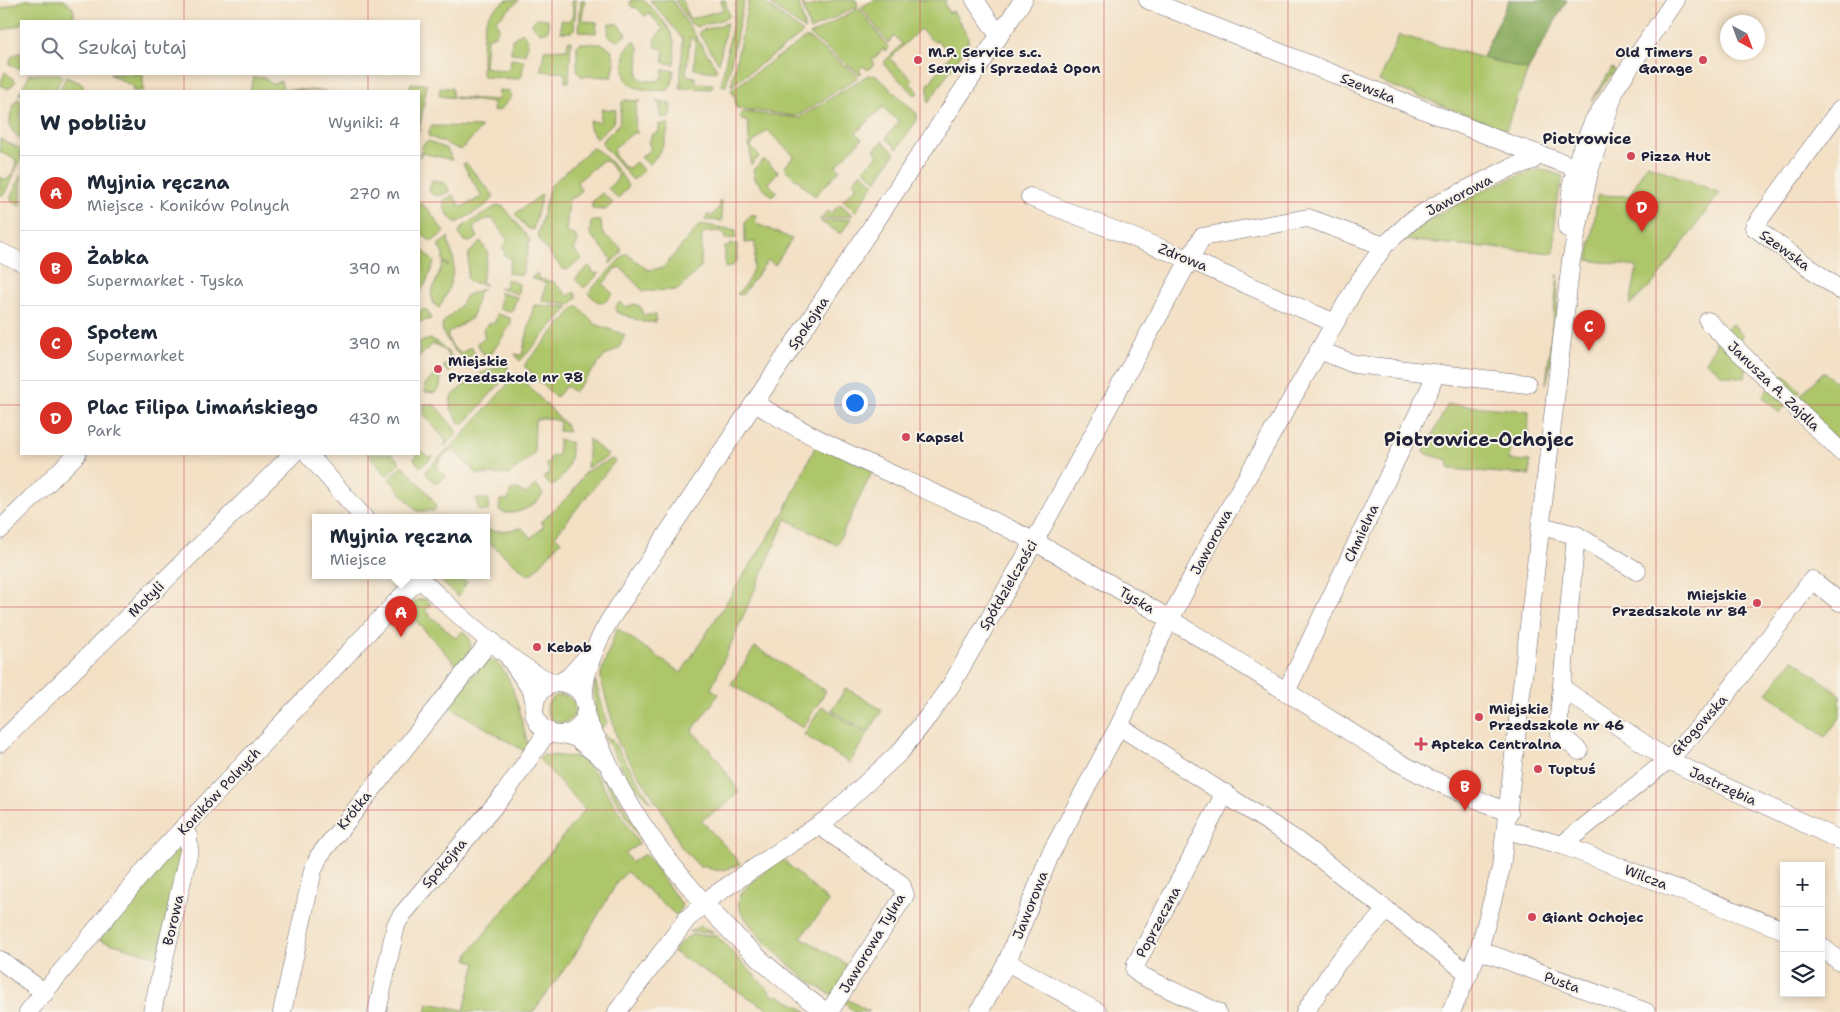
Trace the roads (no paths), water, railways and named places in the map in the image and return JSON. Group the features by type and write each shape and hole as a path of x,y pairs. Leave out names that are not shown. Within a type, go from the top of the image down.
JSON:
{"street":[{"path":"975,0 999,36"},
{"name":"Spokojna","path":"585,707 584,686 595,648 609,621 1023,0"},
{"name":"Szewska","path":"1148,0 1537,154 1583,170"},
{"path":"1451,1012 1479,950 1496,891 1508,821 1571,261 1583,170 1615,90 1642,46 1675,0"},
{"name":"Szewska","path":"1840,109 1754,227 1840,290"},
{"name":"Jaworowa","path":"979,1012 1007,962 1050,855 1119,726 1218,527 1319,350 1384,246 1411,221 1434,206 1510,168 1533,160 1537,154"},
{"name":"Zdrowa","path":"1030,197 1188,259 1335,323"},
{"name":"Spółdzielczości","path":"617,1012 676,933 705,903 819,825 900,752 930,714 951,685 1034,542 1202,236 1308,218 1384,246"},
{"path":"0,252 20,262"},
{"name":"Janusza A. Zajdla","path":"1708,321 1840,451"},
{"path":"1319,350 1346,363 1527,384"},
{"name":"Chmielna","path":"1286,692 1435,374"},
{"name":"Tyska","path":"755,403 835,449 1034,542 1171,619 1409,769 1486,805 1508,821"},
{"path":"0,530 76,455"},
{"name":"Motyli","path":"0,744 292,455"},
{"path":"309,455 360,514"},
{"path":"1541,526 1576,535 1637,571"},
{"path":"1576,535 1559,717 1560,734 1579,751"},
{"name":"Koników Polnych","path":"28,1012 120,899 182,829 416,579"},
{"path":"420,579 509,656 544,679 573,686 585,707 606,761 655,840 705,903 764,962 828,1012"},
{"name":"Głogowska","path":"1562,845 1668,760 1715,710 1812,580 1840,602"},
{"name":"Krótka","path":"282,1012 313,870 319,856 491,640"},
{"name":"Spokojna","path":"558,683 568,677 595,648"},
{"path":"509,656 532,691 538,721 556,732 578,739 606,761"},
{"path":"535,704 543,690 558,683"},
{"name":"Jastrzębia","path":"1562,688 1668,760 1840,840"},
{"path":"556,732 579,727 585,707"},
{"path":"1119,726 1296,840 1469,974"},
{"name":"Spokojna","path":"377,1012 396,925 401,916 556,732"},
{"name":"Poprzeczna","path":"1217,1012 1140,975 1135,970 1140,956 1225,793"},
{"name":"Wilcza","path":"1508,821 1562,845 1780,928"},
{"name":"Jaworowa Tylna","path":"819,825 901,884 904,890 904,895 828,1012"},
{"name":"Borowa","path":"152,1012 188,850 188,836 182,829"},
{"path":"1305,1012 1338,962 1387,910"},
{"path":"1825,949 1840,962"},
{"name":"Pusta","path":"1479,950 1646,1012"},
{"path":"0,960 44,993"},
{"path":"1007,962 1098,1012"}],"place":[{"name":"M.P. Service s.c. Serwis i Sprzedaż Opon","path":"918,60"},
{"name":"Old Timers Garage","path":"1703,60"},
{"name":"Pizza Hut","path":"1631,156"},
{"name":"Plac Filipa Limańskiego","path":"1642,232"},
{"name":"Społem","path":"1589,351"},
{"name":"Miejskie Przedszkole nr 78","path":"438,369"},
{"name":"Kapsel","path":"906,437"},
{"name":"Miejskie Przedszkole nr 84","path":"1757,603"},
{"name":"Myjnia ręczna","path":"401,637"},
{"name":"Kebab","path":"537,647"},
{"name":"Miejskie Przedszkole nr 46","path":"1479,717"},
{"name":"Apteka Centralna","path":"1421,744"},
{"name":"Tuptuś","path":"1538,769"},
{"name":"Żabka","path":"1465,811"},
{"name":"Giant Ochojec","path":"1532,917"}],"district":[{"name":"Piotrowice","path":"1587,138"},
{"name":"Piotrowice-Ochojec","path":"1479,439"}]}
